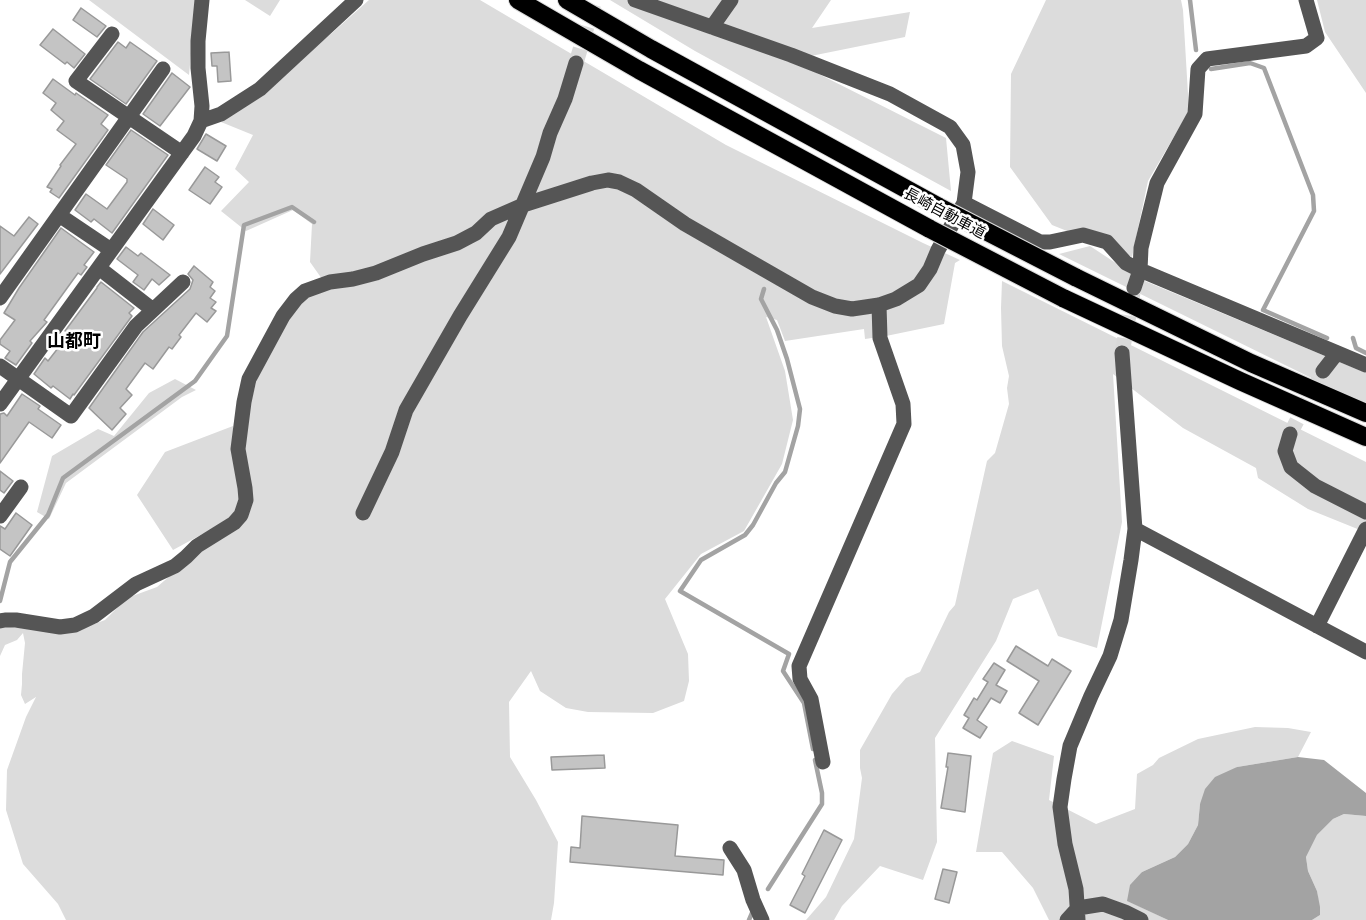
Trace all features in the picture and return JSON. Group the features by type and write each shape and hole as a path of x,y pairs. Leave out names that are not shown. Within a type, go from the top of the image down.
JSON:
{"highway":[{"name":"長崎自動車道","path":"518,0 639,70 930,229 1063,298 1366,437"},
{"name":"長崎自動車道","path":"567,0 651,49 939,207 1251,363 1366,413"}],"street":[{"path":"0,404 194,136 201,121 202,106 198,41 202,0"},
{"path":"201,121 221,114 260,89 356,0"},
{"path":"0,621 16,620 60,627 75,625 94,616 136,584 175,566 197,546 234,523 241,515 246,500 238,449 249,379 283,316 296,299 305,291 330,282 376,273 457,243 476,233 491,219 523,204 592,183 608,180 619,182 636,190 686,224 812,297 835,306 852,309 879,305 896,299 919,285 930,269 964,203 968,172 963,145 951,127 890,94 791,55 635,0"},
{"path":"712,27 731,0"},
{"path":"1134,288 1140,270 1141,248 1157,183 1195,114 1198,69 1207,59 1306,46 1317,38 1306,0"},
{"path":"112,34 76,81 182,153"},
{"path":"363,513 392,452 406,410 509,237 543,157 576,63"},
{"path":"0,298 163,69"},
{"path":"964,203 1040,242 1050,243 1083,235 1107,243 1126,263 1140,270 1366,365"},
{"path":"59,215 111,250"},
{"path":"99,268 153,310"},
{"path":"0,366 71,416 136,326 183,282"},
{"path":"823,762 811,699 800,679 799,666 904,424 903,404 880,338 879,305"},
{"path":"1078,914 1076,890 1065,844 1060,807 1064,779 1070,746 1110,656 1118,629 1135,529 1122,353"},
{"path":"1323,371 1337,353"},
{"path":"1290,434 1285,451 1292,467 1315,486 1366,512"},
{"path":"1,513 21,487"},
{"path":"1135,529 1366,652"},
{"path":"1317,626 1366,529"},
{"path":"730,848 744,870 762,920"},
{"path":"1067,920 1103,904 1141,920"}],"shaded area":[{"path":"89,0 196,0 189,75"},
{"path":"245,0 280,0 270,16"},
{"path":"369,0 480,0 726,145 960,260 955,263 944,324 865,339 864,329 785,341 777,320 766,317 785,371 793,420 782,464 744,531 701,554 665,599 688,654 689,681 684,701 653,713 588,712 566,708 540,691 531,671 509,702 510,757 558,842 551,920 66,920 58,904 23,864 6,810 7,770 26,717 36,697 25,704 21,695 25,643 23,633 17,640 5,645 0,656 0,626 70,633 105,620 127,598 157,587 193,556 244,521 244,448 250,406 259,371 282,326 303,299 327,286 310,262 312,224 293,210 246,231 221,211 249,182 235,169 253,135 221,122 332,33"},
{"path":"610,0 831,0 812,28 910,12 905,37 791,60 946,138 951,191 695,51"},
{"path":"1046,0 1181,0 1189,111 1148,181 1132,257 1052,225 1010,167 1011,74"},
{"path":"1317,0 1366,0 1366,93 1325,32"},
{"path":"1090,246 1140,279 1366,373 1366,403 1059,254"},
{"path":"1002,281 1366,462 1366,528 1360,530 1308,509 1258,478 1256,468 1183,428 1113,374 1122,522 1097,648 1058,636 1038,589 1013,599 996,641 935,738 937,842 923,880 880,866 842,906 834,920 806,920 826,897 854,839 862,778 860,750 892,694 906,678 920,672 949,612 955,605 987,461 995,453 1009,404 1007,388 1009,376 1002,346"},
{"path":"175,379 196,390 182,397 66,483 49,519 37,512 52,456 98,429 114,436 149,393"},
{"path":"233,426 241,502 230,519 173,550 137,495 165,452"},
{"path":"1255,727 1288,728 1311,732 1298,757 1237,767 1200,804 1198,825 1188,844 1175,857 1142,872 1128,901 1168,920 1049,920 1033,888 1002,852 976,852 993,753 1012,741 1054,756 1049,800 1096,824 1135,809 1137,774 1153,765 1159,758 1198,739"},
{"path":"1298,757 1324,760 1366,793 1366,816 1344,814 1333,819 1317,835 1306,857 1308,871 1317,891 1320,915 1312,920 1168,920 1127,901 1130,885 1142,872 1175,857 1188,844 1198,825 1200,804 1205,789 1215,777 1237,767"},
{"path":"1344,814 1366,816 1366,920 1312,920 1320,915 1317,891 1308,871 1306,857 1317,835 1333,819"}],"building":[{"path":"81,8 106,26 97,37 73,20"},
{"path":"53,29 85,54 74,68 40,45"},
{"path":"118,42 126,48 130,42 157,61 126,104 90,79"},
{"path":"229,52 231,81 218,82 217,66 212,66 211,53"},
{"path":"172,73 190,87 160,126 143,114"},
{"path":"53,79 108,115 101,124 108,130 59,198 50,192 52,189 47,187 76,144 57,130 64,121 51,110 56,103 43,93"},
{"path":"131,130 168,155 112,233 94,219 91,222 75,210 86,194 107,209 127,182 127,179 106,165"},
{"path":"206,134 226,146 217,161 197,149"},
{"path":"205,167 219,177 215,182 222,187 210,204 189,190"},
{"path":"153,209 174,225 163,240 143,224"},
{"path":"29,217 38,224 0,274 0,226 14,236"},
{"path":"61,228 94,252 84,265 87,267 81,275 78,273 44,320 47,322 30,341 32,343 16,365 5,358 10,351 0,344 0,340 15,320 4,313"},
{"path":"126,247 138,256 141,253 170,275 159,285 152,279 144,290 133,282 138,275 117,259"},
{"path":"194,266 213,282 210,287 215,291 210,298 216,302 211,308 216,311 207,322 196,313 179,335 181,337 172,349 169,347 153,369 145,363 126,389 132,395 120,408 126,414 112,430 89,408 143,332 190,289 193,280 188,274"},
{"path":"101,282 134,308 129,313 132,316 70,399 53,386 51,388 34,374 45,358 48,361 69,334 65,331"},
{"path":"22,394 40,406 38,409 61,425 52,438 29,422 0,463 0,414 4,413 7,416"},
{"path":"0,471 13,481 4,493 0,490"},
{"path":"16,513 32,525 10,556 0,549 0,526 5,529"},
{"path":"1016,646 1048,666 1052,659 1071,671 1038,725 1019,713 1039,681 1007,661"},
{"path":"994,663 1005,670 996,685 1007,691 1000,703 991,698 977,720 987,727 980,738 963,728 969,718 964,715 974,698 977,700 988,682 983,679"},
{"path":"948,753 971,756 965,812 941,808"},
{"path":"604,755 605,768 552,770 551,757"},
{"path":"582,816 678,825 675,856 724,860 723,875 570,862 571,847 580,848"},
{"path":"824,830 842,840 805,913 790,905 805,876 802,874"},
{"path":"943,869 957,872 949,903 935,899"}],"waterway":[{"path":"1190,0 1196,50"},
{"path":"1211,69 1250,63 1264,68 1313,195 1314,211 1263,310 1327,338"},
{"path":"0,601 10,562 48,515 63,478 195,381 227,336 244,225 292,207 314,222"},
{"path":"764,289 761,299 777,330 800,409 798,426 785,472 776,483 753,525 745,535 701,560 680,591 789,654 783,671 804,703 813,749"},
{"path":"1353,338 1356,348 1366,353"},
{"path":"768,889 822,804 815,760"},
{"path":"749,920 752,913"}],"tunnel":[{"path":"576,63 595,0"},
{"path":"1122,353 1133,293"},
{"path":"1290,434 1323,371"}],"district":[{"name":"山都町","path":"74,343"}]}
